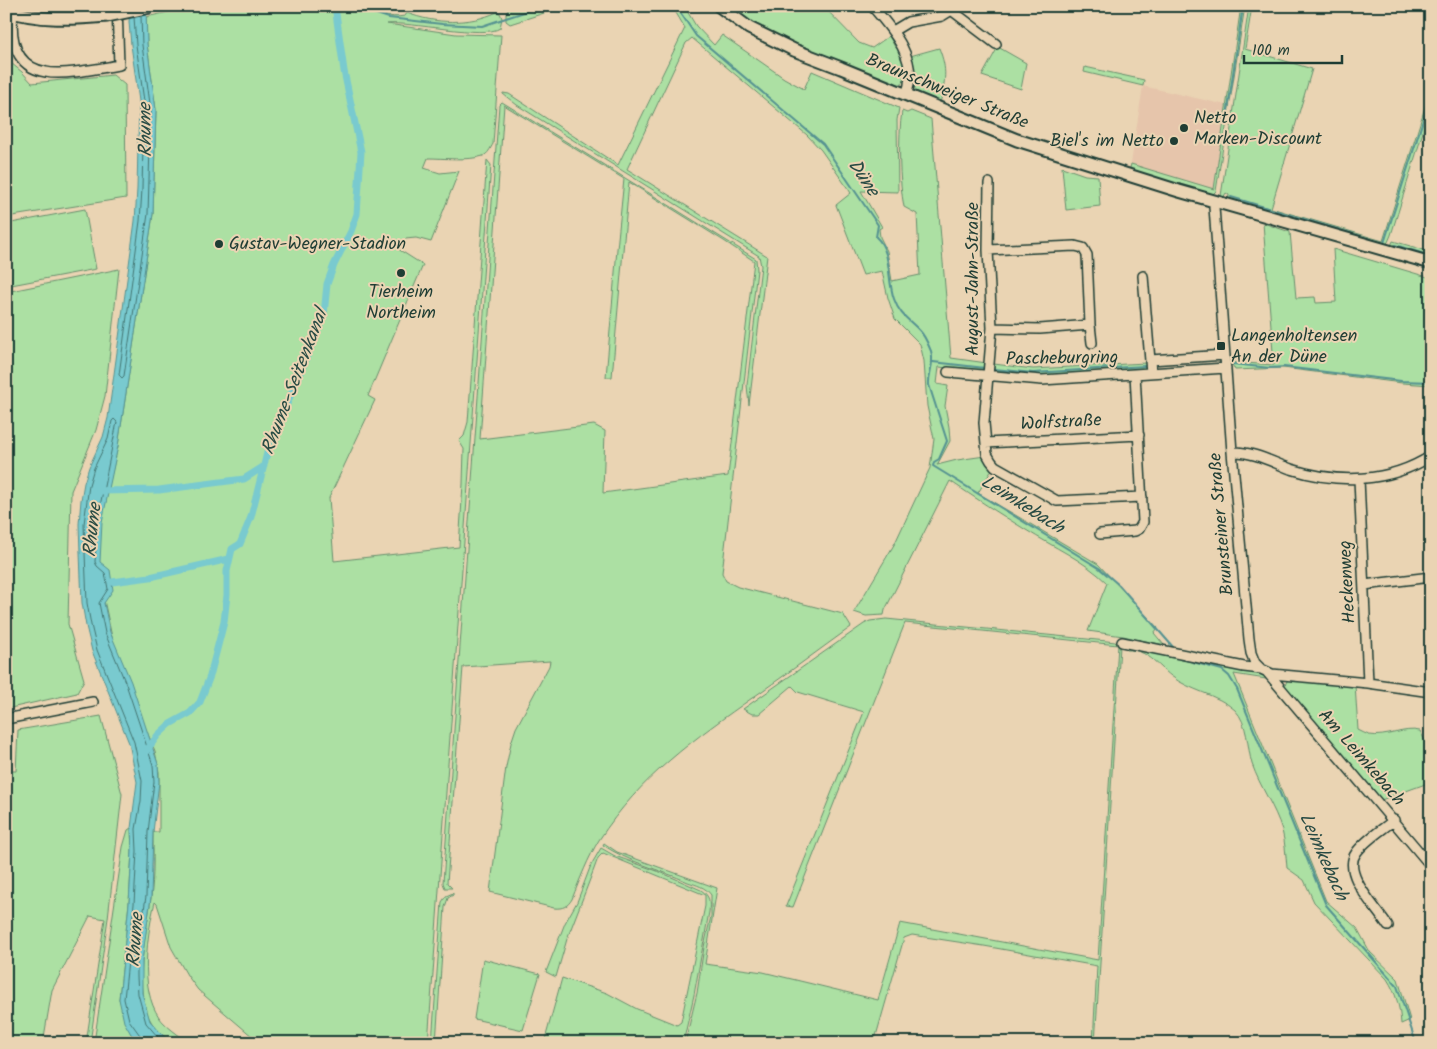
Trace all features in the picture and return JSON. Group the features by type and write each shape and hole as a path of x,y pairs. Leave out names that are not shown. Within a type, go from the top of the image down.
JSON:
{"main road":[{"name":"Braunschweiger Straße","path":"720,6 749,28 779,43 1026,144 1431,263"},
{"path":"10,11 65,18 107,16 153,7"}],"street":[{"path":"10,11 12,38 15,48 22,58 34,68 47,72 60,72 120,65 117,6"},
{"path":"872,6 893,30 908,60 910,79 906,95"},
{"path":"893,30 908,22 942,16 952,8 996,44"},
{"name":"August-Jahn-Straße","path":"989,183 988,250 992,328 989,376"},
{"name":"Brunsteiner Straße","path":"1215,201 1224,355 1249,644 1254,660 1264,670"},
{"path":"988,250 1075,246 1083,248 1087,255 1092,343"},
{"path":"1143,276 1151,373"},
{"path":"992,328 1040,330 1090,326"},
{"path":"1150,360 1224,355"},
{"name":"Pascheburgring","path":"948,372 1042,380 1226,368"},
{"name":"Pascheburgring","path":"1100,534 1132,531 1139,529 1143,522 1135,374"},
{"name":"Pascheburgring","path":"989,376 984,417 988,457 995,466 1054,500 1142,497"},
{"name":"Wolfstraße","path":"986,443 1139,435"},
{"path":"1232,452 1250,454 1313,475 1359,479 1406,469 1431,456"},
{"name":"Heckenweg","path":"1359,479 1368,683"},
{"path":"1364,585 1431,577"},
{"path":"1122,642 1282,675 1368,683 1431,692"},
{"name":"Am Leimkebach","path":"1264,670 1394,820 1431,866"},
{"path":"6,719 93,702"},
{"path":"1388,926 1357,881 1352,863 1358,850 1394,820"}],"shaded area":[{"path":"1143,86 1226,105 1214,189 1131,164"}],"green space":[{"path":"196,6 360,6 388,16 399,17 405,16 407,13 418,17 452,22 475,19 497,12 500,13 502,18 500,28 479,32 387,24 456,34 501,35 493,144 486,154 477,158 428,158 424,168 440,173 459,171 431,242 416,238 405,239 398,249 423,265 368,396 375,400 329,498 334,561 459,547 464,449 459,441 464,436 468,422 487,160 491,165 428,1043 260,1043 198,990 171,947 155,902 147,945 146,961 149,991 153,1005 162,1021 189,1043 170,1043 161,1034 152,1023 142,995 142,962 152,890 153,832 159,832 159,772 155,751 117,660 102,591 96,542 118,446 153,214 156,110 147,44 146,17"},
{"path":"527,6 566,6 510,24 506,21 508,9"},
{"path":"672,6 684,6 696,26 714,45 722,35 784,78 804,89 812,71 899,108 897,120 898,192 861,191 882,227 879,229 880,237 887,251 892,281 920,275 917,214 904,207 901,185 900,146 902,111 907,113 911,111 931,119 951,358 987,363 984,372 939,367 937,384 948,386 945,406 950,441 937,465 985,456 987,463 993,468 978,493 1098,564 1158,628 1154,633 1164,645 1088,631 1107,583 1088,567 1016,524 950,481 884,615 866,616 854,612 895,543 930,468 934,439 927,406 924,361 920,344 895,319 882,271 863,275 836,205 851,193 821,150 807,135 692,38 686,43 627,169 767,256 749,405 747,385 761,266 759,256 517,105 503,94 509,94 618,165 685,28"},
{"path":"726,6 823,6 859,43 872,48 889,36 895,47 899,48 903,59 906,71 904,81 894,86 783,41 760,29"},
{"path":"1241,6 1245,6 1216,191 1212,195 1129,172 1131,164 1214,189"},
{"path":"1249,6 1252,6 1245,49 1312,69 1271,208 1383,241 1431,88 1431,106 1391,235 1385,245 1228,201 1229,195 1226,193 1223,198 1221,196"},
{"path":"998,47 1026,63 1021,89 982,76"},
{"path":"939,48 944,63 945,76 940,104 917,95 910,56"},
{"path":"6,59 32,83 113,75 125,85 126,198 6,217"},
{"path":"1085,67 1144,80 1143,86 1084,72"},
{"path":"502,102 756,259 757,270 722,573 726,581 738,587 843,614 851,627 711,727 651,778 615,817 599,840 572,899 567,905 560,908 490,892 506,767 511,743 516,728 550,661 463,667 447,883 452,888 445,888 443,883 499,105","holes":["504,105 624,179 606,377 612,377 629,182 754,261 728,476 603,493 605,431 594,425 480,439"]},
{"path":"1062,167 1085,175 1098,176 1100,206 1066,210"},
{"path":"85,209 96,269 6,286 6,224"},
{"path":"1263,223 1290,232 1296,298 1315,297 1316,303 1336,302 1333,249 1431,278 1431,385 1283,368 1235,370 1231,362 1274,365"},
{"path":"1393,241 1431,252 1431,259 1390,248"},
{"path":"119,269 105,396 96,430 71,491 68,624 84,680 77,693 6,709 6,292"},
{"path":"1146,363 1147,371 1035,377 996,374 994,371 994,364 1033,369"},
{"path":"886,619 1107,641 1115,642 1120,646 1095,1043 1093,1043 1097,966 912,935 904,938 874,1043 685,1043 697,993 711,916 711,895 701,887 622,856 603,845 604,843 617,852 717,888 705,964 763,972 878,1000 900,923 1098,960 1118,645 905,623 793,907 786,906 864,712 798,692 792,686 759,714 752,714 743,709 864,624 870,621"},
{"path":"1130,646 1266,676 1266,679 1234,674 1326,901 1357,928 1370,952 1398,979 1410,1020 1401,1024 1397,1000 1387,979 1314,902 1304,880 1287,868 1282,830 1252,764 1245,728 1239,715 1220,700 1178,681 1146,655 1134,650 1127,650"},
{"path":"1288,679 1355,685 1358,730 1368,735 1376,736 1408,730 1420,731 1431,752 1431,782 1381,800 1283,689"},
{"path":"101,716 122,794 108,918 90,1043 86,1043 105,919 90,916 52,990 43,1043 6,1043 6,771 16,771 18,730"},
{"path":"131,828 132,851 129,903 119,999 131,1034 140,1043 94,1043 123,847 128,830"},
{"path":"601,848 615,856 660,872 701,890 708,897 709,912 683,1043 544,1043 562,978 607,993 637,1009 677,1025 681,1022 705,906 705,895 603,853 598,858 567,939 556,977 546,972 565,923 577,902 591,865"},
{"path":"453,893 448,898 445,907 436,1043 432,1043 442,902 446,896"},
{"path":"483,959 540,974 523,1030 474,1019"}],"water":[{"name":"Rhume","path":"130,6 146,6 147,44 156,110 153,214 118,446 102,522 100,562 110,570 113,590 104,603 110,632 131,682 158,764 159,782 153,832 151,897 142,961 142,993 150,1021 170,1043 140,1043 131,1034 124,1022 119,999 129,903 132,851 131,828 137,782 129,743 92,651 82,603 80,553 79,524 81,500 89,467 103,437 108,418 135,221 139,101 131,45"}],"waterway":[{"name":"Rhume-Seitenkanal","path":"147,750 158,735 170,724 190,713 200,702 210,676 224,622 227,571 232,549 240,544 251,517 271,437 284,411 324,315 327,284 357,214 361,152 344,71 335,6"},
{"name":"Düne","path":"352,6 389,18 482,26 533,9 549,6"},
{"name":"Düne","path":"676,6 696,36 823,144 878,225 876,237 885,250 896,305 922,333 931,351 932,360 929,385 947,441 939,459 934,462 933,466 1099,568 1119,585 1173,647 1172,649"},
{"path":"1226,123 1243,6"},
{"path":"1231,197 1384,243 1431,95"},
{"path":"1395,245 1431,256"},
{"name":"Düne","path":"933,362 985,368"},
{"name":"Düne","path":"1233,364 1270,368 1284,367 1401,381 1431,382"},
{"name":"Düne","path":"994,369 1033,373 1145,366"},
{"name":"Rhume-Seitenkanal","path":"99,491 159,490 244,479 263,467"},
{"path":"112,582 150,577 229,559"},
{"name":"Leimkebach","path":"1171,656 1222,670 1229,676 1237,689 1326,905 1397,986 1415,1040 1418,1043"}],"place":[{"name":"Netto Marken-Discount","path":"1184,128"},
{"name":"Biel's im Netto","path":"1174,141"},
{"name":"Gustav-Wegner-Stadion","path":"219,244"},
{"name":"Tierheim Northeim","path":"401,273"},
{"name":"Langenholtensen An der Düne","path":"1221,346"}]}
